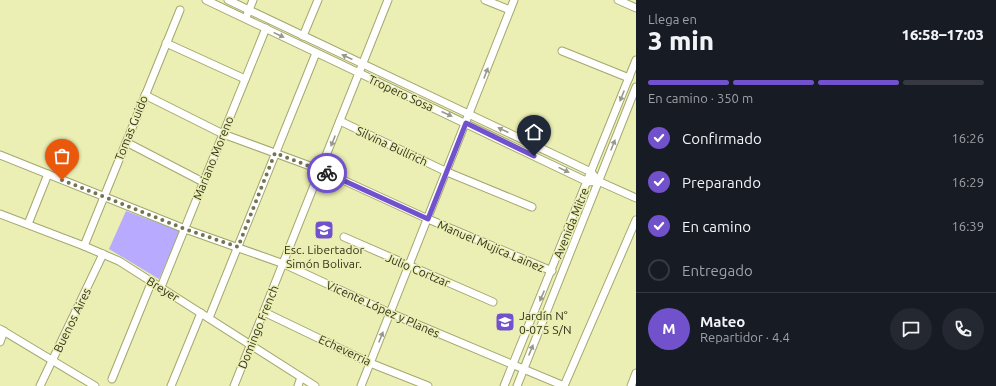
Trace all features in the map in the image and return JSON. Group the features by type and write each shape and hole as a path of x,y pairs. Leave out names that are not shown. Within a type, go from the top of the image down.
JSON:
{"street":[{"name":"Tropero Sosa","path":"206,0 588,182 598,181"},
{"name":"Tropero Sosa","path":"228,0 591,172 598,181 636,198"},
{"path":"245,19 253,0"},
{"path":"303,36 318,0"},
{"name":"Domingo French","path":"234,386 284,264 388,0"},
{"path":"485,0 510,10"},
{"path":"361,386 514,0"},
{"path":"618,0 636,8"},
{"name":"Tomas Guido","path":"84,246 180,10"},
{"name":"Mariano Moreno","path":"161,287 266,28"},
{"path":"166,43 245,79"},
{"path":"562,50 629,78"},
{"path":"209,318 316,53"},
{"name":"Avenida Mitre","path":"504,386 552,271 636,60"},
{"name":"Avenida Mitre","path":"517,386 636,87"},
{"name":"Manuel Mujica Lainez","path":"145,95 223,134 321,170 428,219 552,271"},
{"name":"Silvina Bullrich","path":"340,121 447,172 532,207"},
{"path":"126,142 203,182"},
{"name":"Vicente López y Planes","path":"0,155 185,229 284,264 390,313 564,386"},
{"path":"28,224 48,174"},
{"name":"Breyer","path":"0,214 103,254 152,281 250,346 315,386"},
{"path":"564,386 636,220"},
{"name":"Julio Cortzar","path":"344,237 493,302"},
{"name":"Buenos Aires","path":"40,386 103,254"},
{"path":"112,379 152,281"},
{"name":"Echeverria","path":"264,312 370,362 428,386"},
{"path":"171,386 201,313"},
{"path":"0,342 2,330 95,386"},
{"path":"631,386 636,373"},
{"path":"298,386 301,377"}],"shaded area":[{"path":"126,211 180,231 159,279 109,249"}],"way so far":[{"path":"62,180 185,229 238,247 275,153 327,173"}],"place":[{"name":"Esc. Libertador Simón Bolivar.","path":"324,230"},
{"name":"Jardín N° 0-075 S/N","path":"505,322"}],"route":[{"path":"327,173 428,219 466,123 534,156"}]}
